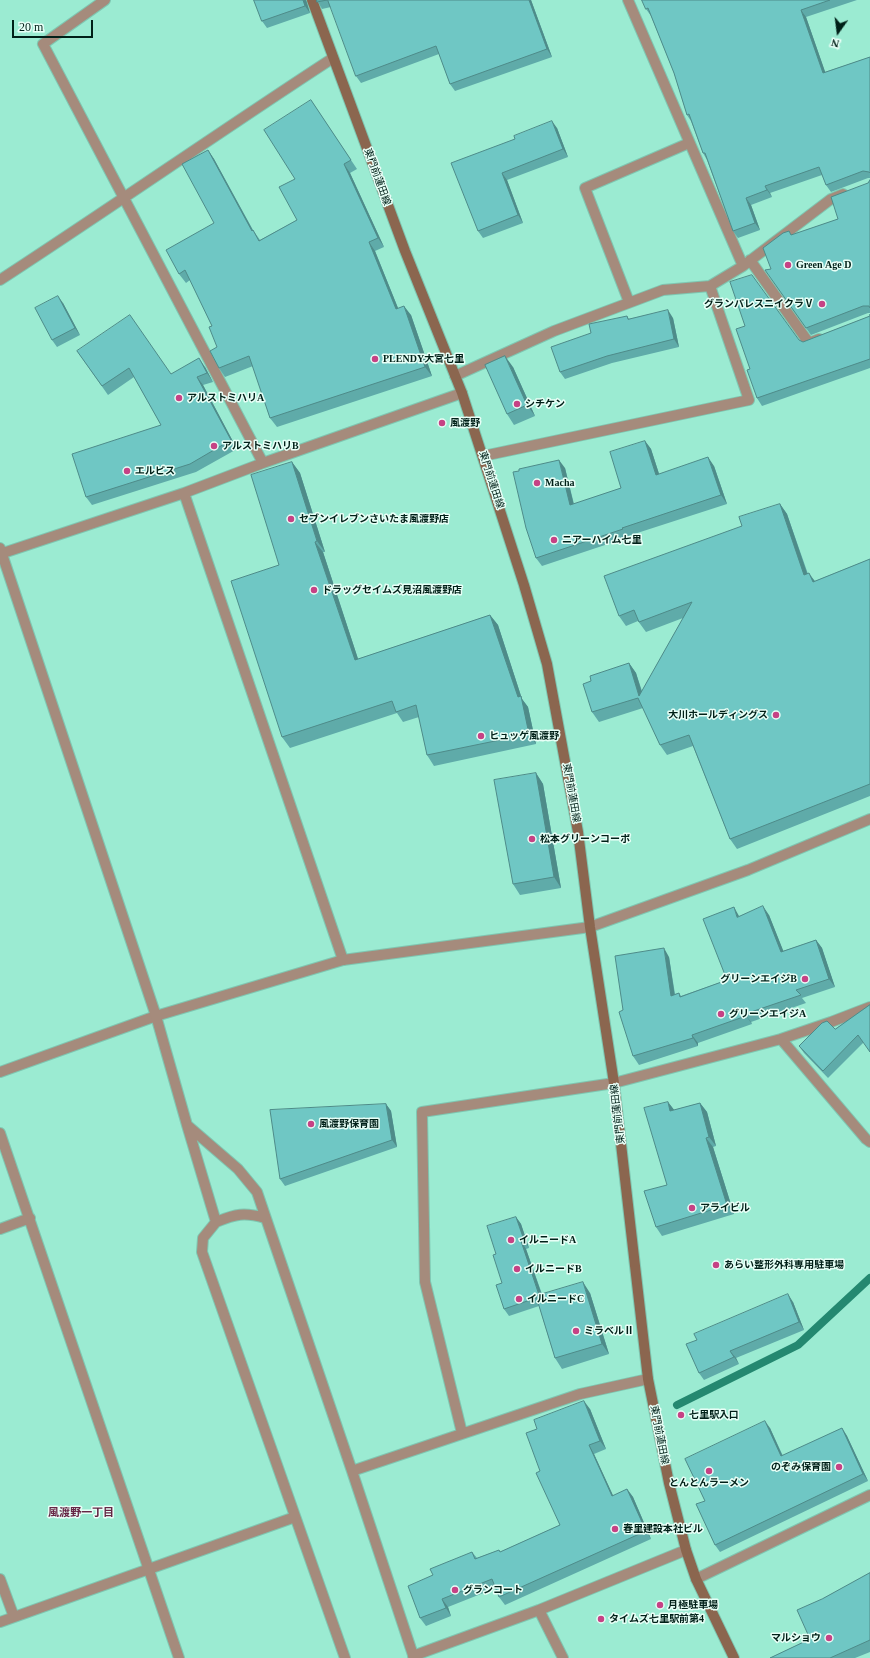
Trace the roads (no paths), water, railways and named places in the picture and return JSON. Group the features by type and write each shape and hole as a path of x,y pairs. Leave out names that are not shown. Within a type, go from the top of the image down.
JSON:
{"main road":[{"name":"東門前蓮田線","path":"312,0 405,251 462,393 547,664 578,832 590,927 614,1083 648,1380 669,1483 686,1550 696,1579 734,1658"}],"street":[{"path":"105,0 43,44 123,199 263,462"},
{"path":"628,0 689,143 747,263 809,343 829,335"},
{"path":"0,280 333,58"},
{"path":"629,302 584,188 689,143"},
{"path":"455,376 554,331 629,302 663,290 710,286 747,263 831,199 850,192"},
{"path":"483,456 750,400 710,286"},
{"path":"216,1222 156,1016 1,552 184,493 263,462 462,393"},
{"path":"184,493 343,960"},
{"path":"0,1072 156,1016 343,960 590,927 748,870 870,819"},
{"path":"462,1433 425,1282 422,1112 614,1083 781,1039 870,1007"},
{"path":"781,1039 870,1142"},
{"path":"187,1125 238,1169 257,1192 414,1657 538,1610 686,1550"},
{"path":"0,1133 179,1658"},
{"path":"265,1218 249,1214 235,1214 216,1222 203,1238 202,1252 345,1658"},
{"path":"0,1229 30,1218"},
{"path":"352,1471 580,1394 648,1380"},
{"path":"696,1579 870,1495"},
{"path":"0,1622 295,1517"},
{"path":"0,1579 14,1617"},
{"path":"538,1610 563,1658"}],"waterway":[{"path":"677,1405 798,1345 870,1278"}],"place":[{"name":"Green Age D","path":"788,265"},
{"name":"グランパレスニイクラⅤ","path":"822,304"},
{"name":"PLENDY大宮七里","path":"375,359"},
{"name":"アルストミハリA","path":"179,398"},
{"name":"シチケン","path":"517,404"},
{"name":"風渡野","path":"442,423"},
{"name":"アルストミハリB","path":"214,446"},
{"name":"エルピス","path":"127,471"},
{"name":"Macha","path":"537,483"},
{"name":"セブンイレブンさいたま風渡野店","path":"291,519"},
{"name":"ニアーハイム七里","path":"554,540"},
{"name":"ドラッグセイムズ見沼風渡野店","path":"314,590"},
{"name":"大川ホールディングス","path":"776,715"},
{"name":"ヒュッゲ風渡野","path":"481,736"},
{"name":"松本グリーンコーポ","path":"532,839"},
{"name":"グリーンエイジB","path":"805,979"},
{"name":"グリーンエイジA","path":"721,1014"},
{"name":"風渡野保育園","path":"311,1124"},
{"name":"アライビル","path":"692,1208"},
{"name":"イルニードA","path":"511,1240"},
{"name":"あらい整形外科専用駐車場","path":"716,1265"},
{"name":"イルニードB","path":"517,1269"},
{"name":"イルニードC","path":"519,1299"},
{"name":"ミラベルⅡ","path":"576,1331"},
{"name":"七里駅入口","path":"681,1415"},
{"name":"のぞみ保育園","path":"839,1467"},
{"name":"とんとんラーメン","path":"709,1471"},
{"name":"春里建設本社ビル","path":"615,1529"},
{"name":"グランコート","path":"455,1590"},
{"name":"月極駐車場","path":"660,1605"},
{"name":"タイムズ七里駅前第4","path":"601,1619"},
{"name":"マルショウ","path":"829,1638"}],"district":[{"name":"風渡野一丁目","path":"81,1513"}]}
